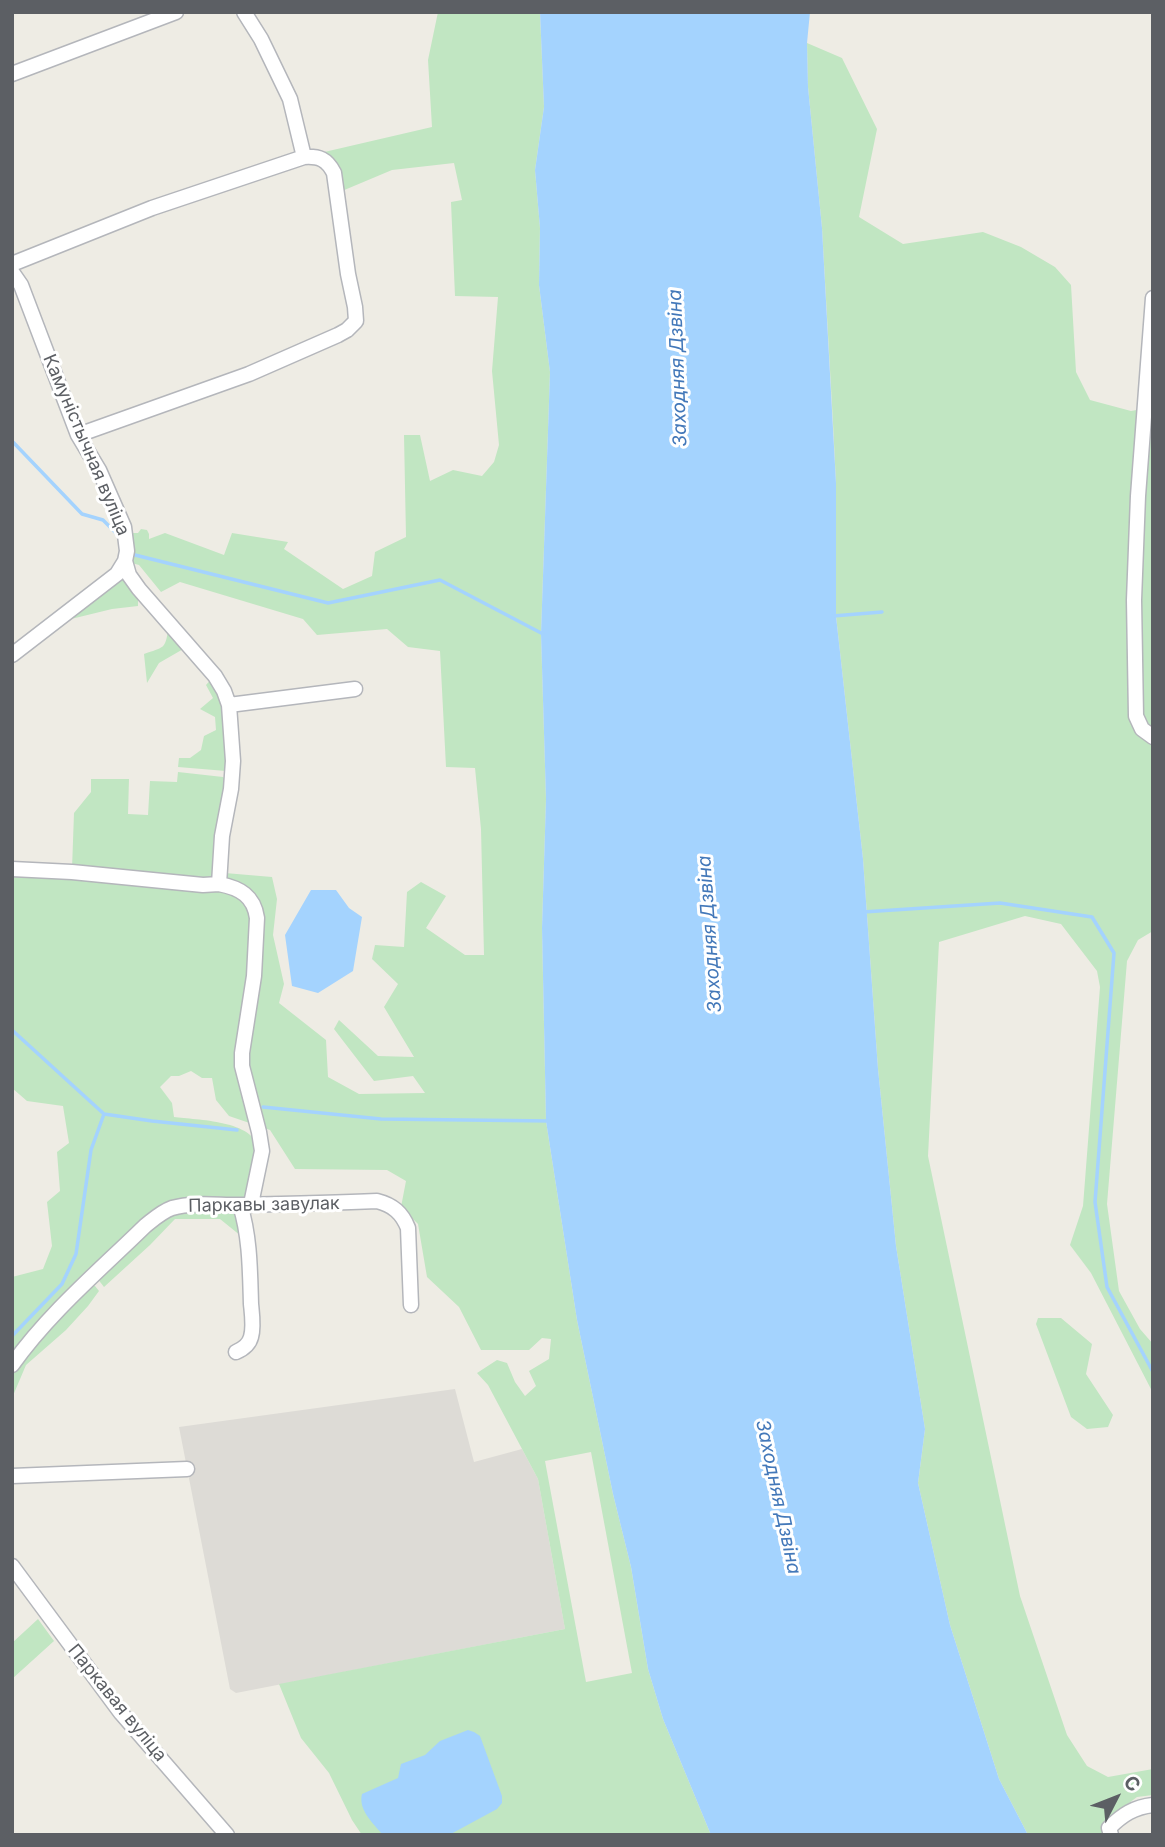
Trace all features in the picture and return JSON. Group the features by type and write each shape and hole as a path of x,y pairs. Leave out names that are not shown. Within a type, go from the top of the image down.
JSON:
{"street":[{"path":"12,74 176,12"},
{"path":"244,12 261,39 290,99 304,157"},
{"path":"12,264 152,208 304,157 315,156 331,165 356,316 353,325 338,335 249,374 78,435"},
{"name":"Камуністычная вуліца","path":"12,272 21,285 78,435 99,470 124,527 127,551 125,561 117,573 104,585 12,655"},
{"path":"1147,733 1136,716 1134,600 1138,496 1153,298"},
{"path":"125,561 129,575 139,589 215,676 229,705 233,761 222,836 219,884"},
{"path":"229,705 355,689"},
{"path":"12,869 203,885 219,884 234,887 244,893 256,909 254,976 243,1066 262,1151 246,1204 245,1224 251,1278 251,1338 242,1350 236,1352"},
{"name":"Паркавы завулак","path":"12,1365 58,1312 158,1215 182,1206 377,1201 387,1204 404,1218 408,1228 411,1305"},
{"path":"12,1476 187,1469"},
{"name":"Паркавая вуліца","path":"12,1566 121,1713 227,1835"},
{"path":"1111,1835 1109,1828 1124,1813 1153,1805"}],"shaded area":[{"path":"455,1389 474,1462 522,1449 538,1479 565,1629 236,1693 230,1689 179,1427"}],"green space":[{"path":"438,12 540,12 544,107 535,170 540,228 539,285 550,372 541,634 546,799 542,928 546,1121 577,1320 631,1567 648,1669 663,1719 711,1835 362,1835 329,1773 301,1738 279,1684 565,1629 538,1479 488,1385 477,1373 497,1360 507,1363 525,1396 536,1386 529,1371 549,1359 551,1339 542,1338 529,1350 481,1350 459,1307 427,1277 418,1224 401,1207 406,1181 387,1170 295,1169 270,1130 229,1116 216,1100 212,1078 202,1078 191,1071 171,1076 160,1087 172,1103 174,1117 224,1123 247,1133 255,1140 258,1154 246,1199 169,1206 12,1359 12,1277 43,1269 52,1246 47,1202 60,1191 57,1152 69,1143 63,1106 27,1101 12,1088 12,873 233,890 260,918 226,880 225,873 272,877 277,899 273,935 284,984 279,1003 326,1040 328,1077 359,1094 425,1093 413,1076 374,1081 334,1029 339,1020 378,1056 414,1057 384,1007 398,984 372,959 375,945 404,947 407,892 421,882 446,896 426,928 465,955 484,955 481,829 475,768 446,767 440,651 408,647 387,629 317,635 303,619 180,582 161,592 139,565 128,562 138,606 67,620 108,586 132,533 138,533 141,529 147,530 149,539 165,533 224,555 232,533 288,542 284,549 343,589 372,576 375,552 406,537 404,435 420,435 430,481 453,470 482,476 494,462 499,445 492,371 498,297 455,296 451,202 462,200 454,163 392,170 342,191 320,153 432,127 428,60","holes":["591,1452 632,1673 586,1682 545,1461"]},
{"path":"807,43 842,58 877,129 859,217 903,244 983,232 1021,247 1055,267 1071,285 1076,372 1090,400 1131,411 1153,407 1153,931 1138,940 1127,961 1107,1204 1119,1291 1140,1329 1153,1344 1153,1393 1091,1273 1070,1245 1083,1206 1100,987 1097,971 1061,924 1025,916 939,942 928,1156 1020,1596 1067,1735 1087,1766 1108,1777 1153,1769 1153,1795 1137,1797 1105,1821 1108,1835 1028,1835 999,1779 950,1625 918,1483 925,1429 896,1246 878,1069 863,859 836,616 833,423 822,228 808,87"},
{"path":"168,628 185,648 159,663 147,683 144,654 165,644"},
{"path":"213,677 227,709 226,771 178,767 179,758 190,758 201,750 204,736 216,730 215,717 200,709 213,698 206,685"},
{"path":"178,772 223,777 227,781 216,874 209,880 72,869 74,813 91,792 91,779 129,779 128,814 148,815 150,781 177,782"},
{"path":"230,1209 237,1214 241,1236 220,1219 175,1219 104,1287 97,1278 171,1212"},
{"path":"91,1285 99,1291 66,1330 26,1365 12,1398 14,1368"},
{"path":"1038,1318 1061,1318 1092,1344 1086,1374 1113,1415 1108,1427 1087,1429 1071,1417 1036,1324"},
{"path":"38,1619 54,1641 12,1679 12,1643"}],"water":[{"name":"Заходняя Дзвіна","path":"540,12 810,12 807,43 808,87 822,228 836,483 836,616 863,859 878,1069 896,1246 925,1429 918,1483 950,1625 999,1779 1028,1835 711,1835 663,1719 648,1669 631,1567 577,1320 546,1121 542,928 546,799 541,634 550,372 539,285 540,228 535,170 544,107"},
{"path":"311,890 336,890 349,908 362,917 353,971 318,993 292,986 285,935"},
{"path":"468,1730 480,1736 502,1796 502,1803 497,1809 449,1835 383,1835 364,1811 362,1794 398,1778 401,1764 425,1755 440,1741"}],"waterway":[{"path":"12,441 82,514 103,520 118,535"},
{"path":"135,555 328,603 440,580 543,634"},
{"path":"833,616 882,612"},
{"path":"863,912 1000,903 1092,917 1114,953 1095,1202 1107,1287 1153,1372"},
{"path":"12,1030 104,1114 237,1130"},
{"path":"263,1107 381,1119 551,1121"},
{"path":"12,1336 62,1284 76,1254 91,1150 104,1114"}]}
